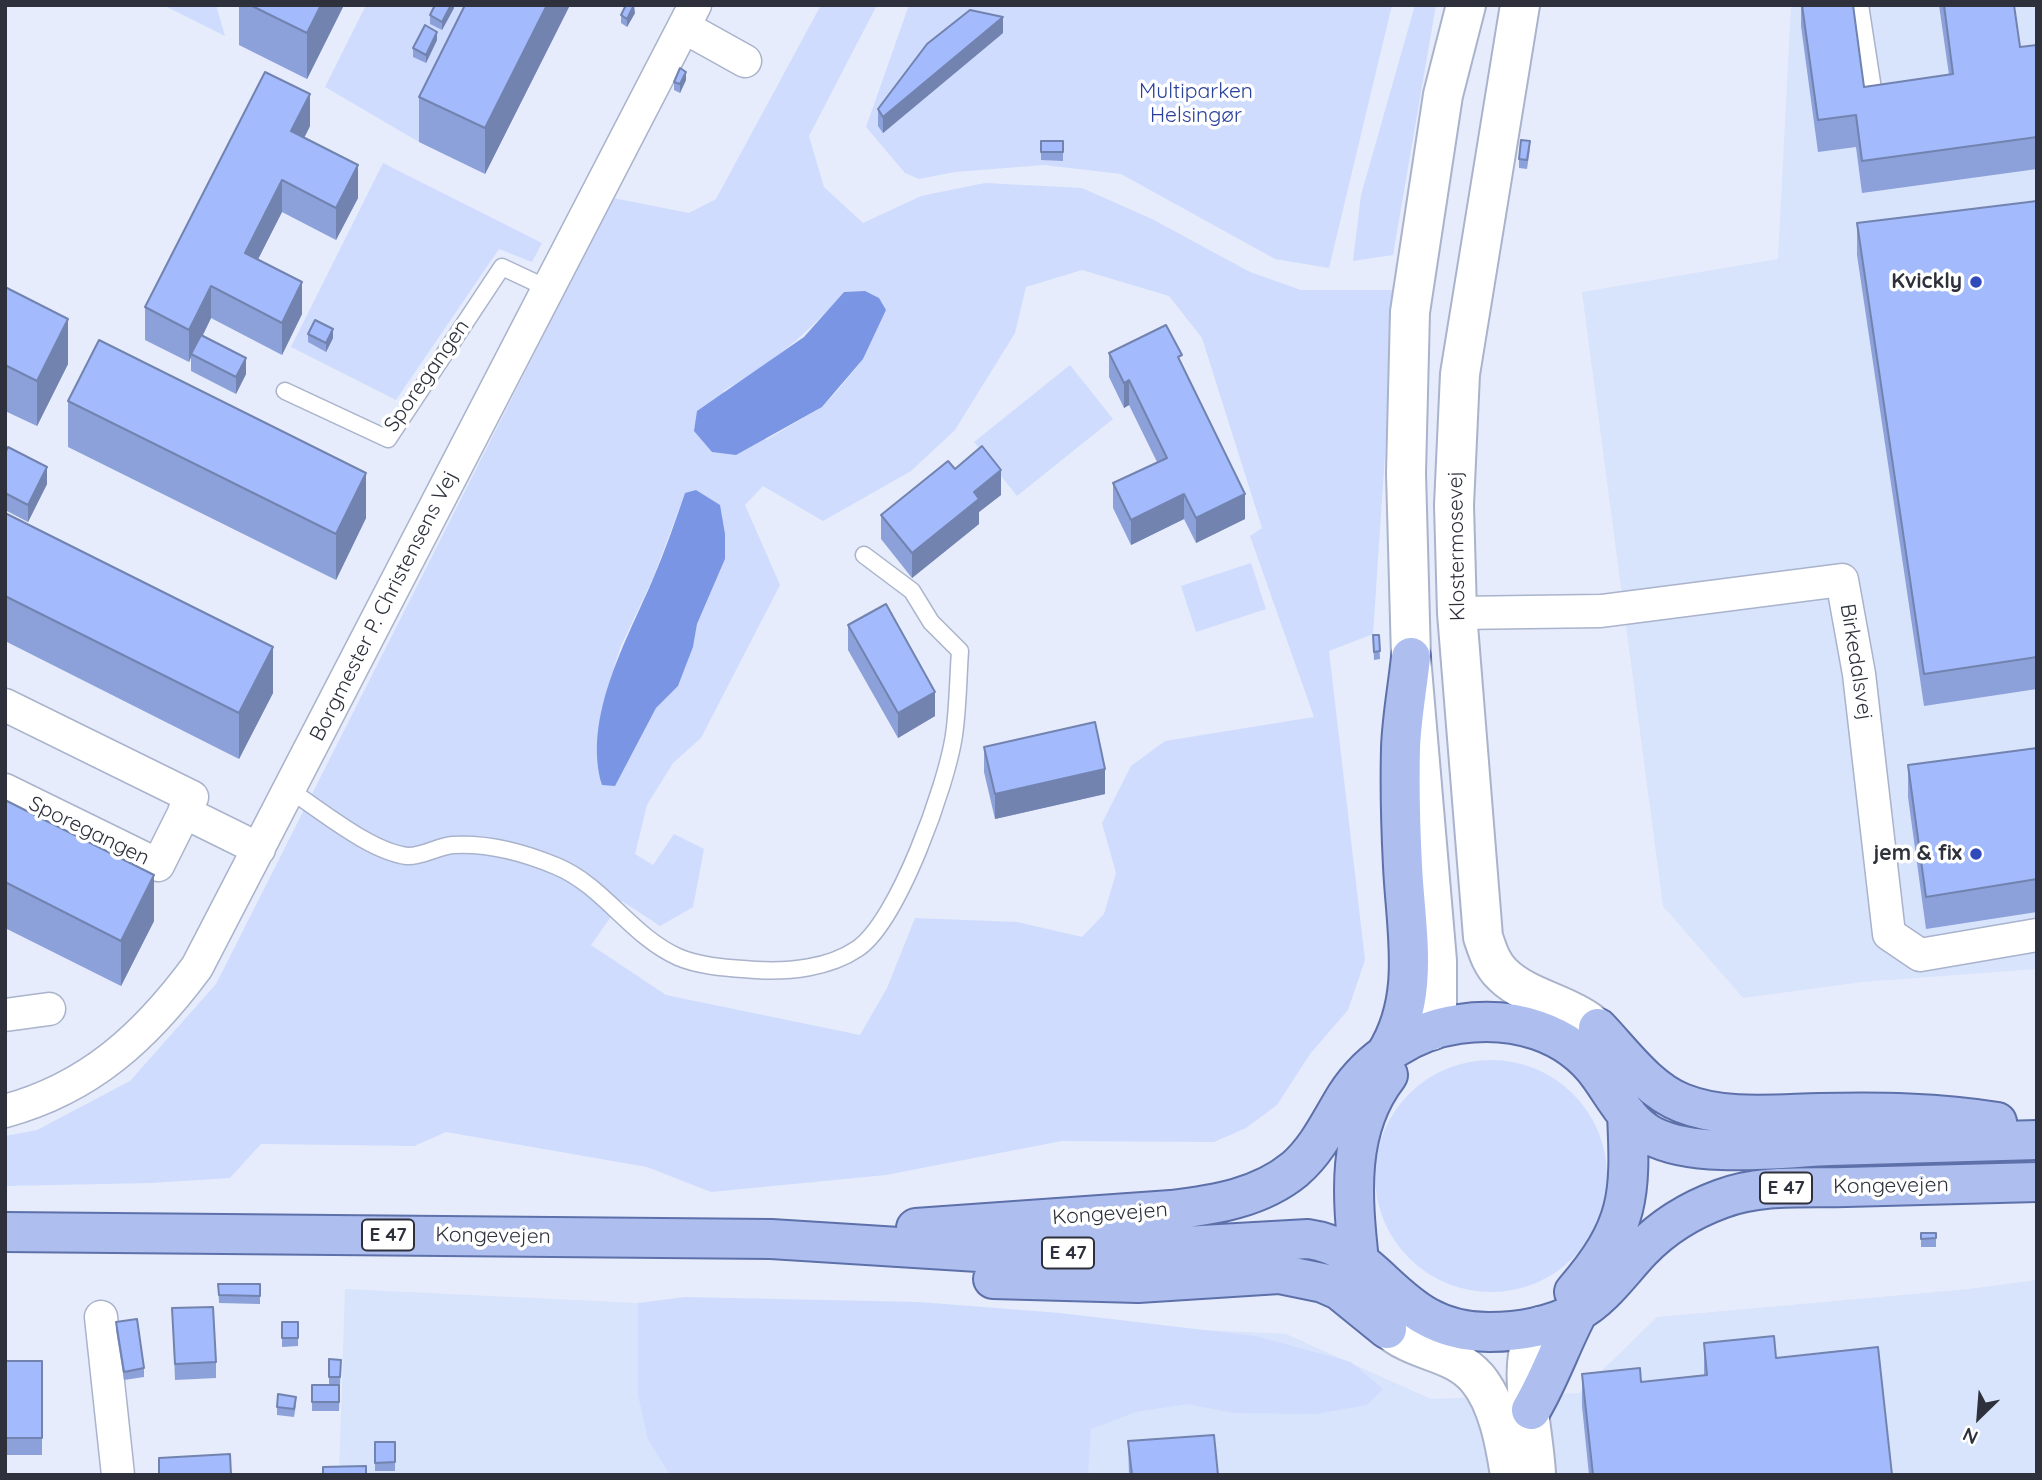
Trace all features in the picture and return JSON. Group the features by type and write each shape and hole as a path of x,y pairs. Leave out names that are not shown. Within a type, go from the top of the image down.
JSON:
{"main road":[{"path":"1387,1329 1375,1311 1359,1261 1353,1171 1362,1124 1382,1083 1431,1031 1437,1008 1437,961 1411,657 1406,473 1410,312 1443,95 1466,5"},
{"name":"Klostermosevej","path":"1520,5 1460,374 1454,505 1457,613 1483,937 1490,960 1518,987 1582,1015 1598,1028"},
{"path":"1385,1055 1404,1016 1410,963 1403,865 1401,747 1411,657"},
{"name":"E 47","path":"1385,1055 1431,1031 1455,1024 1492,1022 1530,1026 1563,1041 1589,1062 1626,1114"},
{"path":"1536,1475 1527,1348 1540,1326 1594,1269 1618,1227 1630,1179 1626,1114 1611,1051 1598,1028"},
{"path":"1598,1028 1654,1085 1682,1103 1702,1108 1744,1114 1892,1112 1967,1116 2037,1128"},
{"name":"Kongevejen","path":"771,1239 1171,1210 1230,1200 1274,1183 1307,1158 1354,1084 1385,1055"},
{"name":"Kongevejen","path":"1626,1114 1650,1135 1678,1144 1709,1147 2037,1139"},
{"name":"Kongevejen","path":"1578,1312 1610,1284 1656,1236 1683,1217 1724,1198 1769,1189 2037,1182"},
{"name":"Kongevejen","path":"5,1232 771,1239 1026,1255 1308,1239 1334,1243 1359,1261"},
{"path":"771,1239 1003,1281 1138,1283 1279,1273 1323,1283 1339,1290 1412,1346 1465,1368 1478,1379 1494,1409 1510,1475"},
{"name":"E 47","path":"1359,1261 1399,1300 1421,1316 1440,1324 1489,1332 1540,1326 1578,1312"},
{"path":"1531,1410 1549,1379 1563,1341 1578,1312"}],"street":[{"name":"Borgmester P. Christensens Vej","path":"5,1111 28,1105 78,1081 124,1050 164,1011 197,967 690,16 745,61"},
{"name":"Birkedalsvej","path":"1457,613 1601,611 1842,580 1859,674 1889,934 1920,955 2037,935"},
{"path":"5,705 192,797 184,812 259,849"},
{"name":"Sporegangen","path":"5,790 158,865 184,812"},
{"path":"5,1015 49,1009"},
{"path":"101,1317 118,1475"}],"lane":[{"path":"1860,5 1875,102 1900,100"},
{"name":"Sporegangen","path":"285,391 388,439 502,267 549,289"},
{"path":"288,789 389,852 410,856 452,845 517,852 559,867 595,892 648,938 679,958 720,967 772,971 829,964 860,948 894,904 927,831 954,736 960,651 932,622 912,591 864,555"}],"shaded area":[{"path":"1791,5 2037,5 2037,969 1862,982 1743,998 1663,906 1582,292 1778,259"},
{"path":"2037,1280 2037,1475 339,1475 345,1289 1286,1334 1431,1399 1579,1393 1657,1317 1969,1289"}],"green space":[{"path":"163,5 216,5 225,36"},
{"path":"366,5 488,5 419,142 325,87"},
{"path":"821,5 877,5 809,136 824,187 863,223 921,196 985,183 1082,188 1152,219 1250,272 1301,290 1396,290 1373,634 1329,651 1365,960 1348,1010 1310,1054 1277,1105 1246,1128 1214,1142 1062,1141 886,1175 711,1192 647,1167 446,1132 414,1146 261,1144 230,1178 151,1183 5,1186 5,1136 37,1130 130,1081 216,984 613,198 689,213 716,199","holes":["1082,270 1169,296 1202,338 1262,528 1250,536 1314,717 1165,741 1131,766 1102,823 1116,873 1104,914 1082,937 1017,922 915,918 887,988 860,1035 666,995 591,945 622,901 660,926 693,907 704,849 674,834 653,865 635,854 647,805 673,763 701,738 780,585 745,505 763,486 823,521 911,471 955,430 1015,333 1026,287","844,292 886,310 863,359 822,407 766,440 723,391 788,347","685,493 725,559 697,624 693,647 678,686 656,708 629,759 608,688 620,648 653,578"]},
{"name":"Multiparken Helsingør","path":"909,5 1392,5 1329,268 1275,259 1121,174 1044,165 955,172 919,179 905,173 866,127"},
{"path":"1415,5 1436,5 1393,255 1353,261 1361,195"},
{"path":"383,163 542,243 532,262 499,249 396,400 291,347"},
{"path":"1070,365 1113,419 1017,496 974,442"},
{"path":"1251,563 1266,609 1196,632 1181,586"},
{"path":"1491,1060 1514,1062 1535,1069 1573,1094 1598,1132 1605,1153 1605,1199 1598,1220 1573,1258 1535,1283 1514,1290 1491,1292 1468,1290 1447,1283 1409,1258 1384,1220 1377,1199 1375,1176 1377,1153 1384,1132 1409,1094 1447,1069 1468,1062"},
{"path":"685,1297 919,1302 1060,1313 1255,1336 1351,1362 1383,1389 1367,1405 1315,1414 1234,1413 1187,1404 1136,1412 1091,1429 1088,1475 670,1475 648,1439 638,1395 638,1303"}],"water":[{"path":"865,291 879,298 886,310 863,359 822,407 736,455 712,452 694,431 697,411 804,337 844,292"},
{"path":"696,490 720,505 725,534 725,559 697,624 693,647 678,686 656,708 615,786 602,785 597,759 598,733 610,680 685,493"}],"building":[{"path":"250,5 321,5 307,33"},
{"path":"435,5 451,5 442,22 430,15"},
{"path":"465,5 547,5 485,128 419,97"},
{"path":"626,5 634,5 627,19 621,15"},
{"path":"1802,5 1853,5 1864,87 1953,74 1944,5 2014,5 2020,47 2037,45 2037,137 1862,161 1856,115 1818,120"},
{"path":"970,10 1003,17 883,117 878,109 927,44"},
{"path":"425,25 437,32 426,55 413,48"},
{"path":"680,68 686,72 680,84 674,82"},
{"path":"265,72 310,94 291,131 358,165 336,208 282,180 245,253 302,282 282,323 211,286 189,330 145,307"},
{"path":"1521,140 1530,141 1527,160 1519,159"},
{"path":"1041,141 1063,141 1063,152 1041,152"},
{"path":"2037,201 2037,657 1924,674 1857,223"},
{"path":"5,287 68,319 37,381 5,365"},
{"path":"315,320 333,329 326,343 308,334"},
{"path":"1166,325 1182,355 1178,357 1245,494 1196,518 1184,494 1131,520 1113,483 1167,458 1129,380 1124,383 1109,353"},
{"path":"201,335 246,358 236,377 191,354"},
{"path":"99,340 366,473 336,534 68,401"},
{"path":"982,446 1001,470 974,492 979,499 912,553 881,515 948,461 955,469"},
{"path":"8,447 47,467 28,505 5,493 5,453"},
{"path":"5,513 273,647 239,713 5,596"},
{"path":"886,604 935,692 898,713 848,625"},
{"path":"1373,635 1379,635 1380,651 1374,652"},
{"path":"1095,722 1105,769 995,794 984,747"},
{"name":"jem & fix","path":"2037,748 2037,879 1926,897 1908,765"},
{"path":"5,800 154,875 121,941 5,882"},
{"path":"1921,1233 1936,1233 1936,1238 1921,1239"},
{"path":"218,1284 260,1284 260,1296 219,1295"},
{"path":"213,1307 216,1362 175,1364 172,1308"},
{"path":"137,1319 144,1368 124,1372 116,1322"},
{"path":"282,1322 298,1322 298,1338 282,1338"},
{"path":"1774,1336 1776,1358 1878,1347 1892,1475 1593,1475 1582,1374 1640,1368 1641,1382 1707,1375 1704,1343"},
{"path":"329,1359 341,1360 340,1377 329,1377"},
{"path":"5,1361 42,1361 42,1438 5,1438"},
{"path":"312,1385 339,1385 339,1402 312,1402"},
{"path":"278,1394 296,1397 294,1409 277,1407"},
{"path":"1214,1435 1218,1475 1132,1475 1128,1441"},
{"path":"375,1442 395,1442 395,1462 375,1463"},
{"path":"230,1454 231,1475 159,1475 159,1458"},
{"path":"366,1466 366,1475 323,1475 323,1467"}],"place":[{"name":"Kvickly","path":"1976,282"},
{"name":"jem & fix","path":"1976,854"}]}
